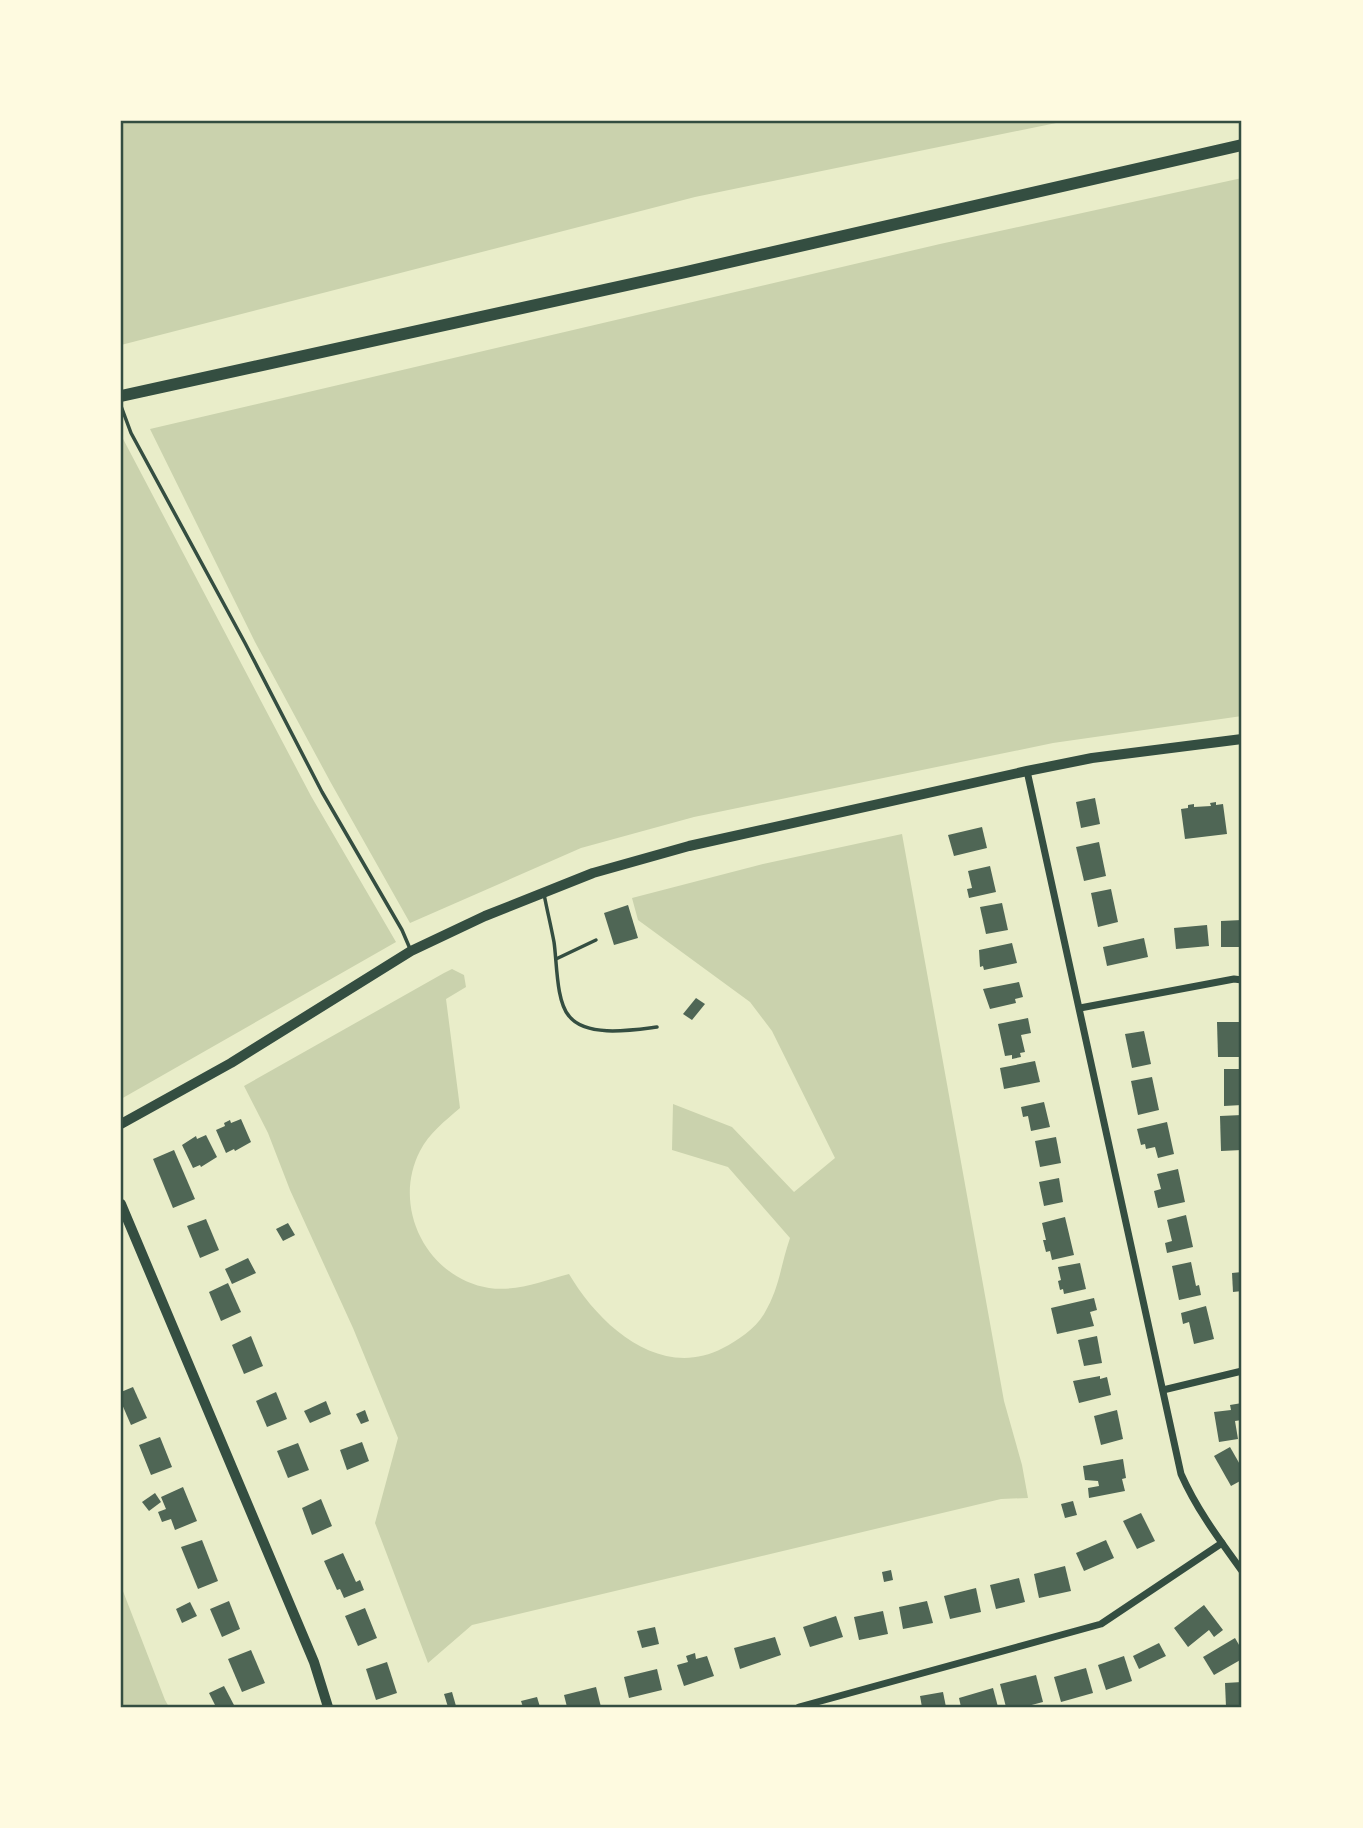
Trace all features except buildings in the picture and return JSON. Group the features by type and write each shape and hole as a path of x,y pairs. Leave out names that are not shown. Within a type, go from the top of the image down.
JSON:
{"main road":[{"path":"121,396 686,272 1242,145"}],"street":[{"path":"121,1124 231,1063 411,951 593,873 689,846 1027,771 1117,754 1242,739"},
{"path":"1027,771 1181,1474 1191,1497 1242,1571"},
{"path":"1080,1008 1234,979 1242,981"},
{"path":"121,1204 314,1662 328,1707"},
{"path":"1163,1390 1242,1370"},
{"path":"800,1707 1101,1624 1222,1543"}],"lane":[{"path":"121,406 131,433 245,642 321,792 411,951"},
{"path":"544,892 560,992 568,1016 580,1025 602,1030 623,1032 657,1027"},
{"path":"556,959 596,940"}],"green space":[{"path":"121,121 1066,121 695,197 121,345"},
{"path":"1242,178 1242,716 1053,743 694,817 581,848 410,923 255,642 150,429 940,244"},
{"path":"121,435 311,796 396,942 121,1099"},
{"path":"902,834 1004,1401 1022,1465 1028,1498 1001,1499 472,1625 428,1663 375,1523 398,1438 353,1328 290,1190 268,1133 244,1086 444,973 452,969 464,975 466,987 446,999 460,1108 428,1139 420,1151 412,1173 410,1195 413,1216 420,1237 432,1255 448,1270 467,1282 489,1288 519,1287 569,1274 597,1312 614,1329 654,1353 677,1358 700,1356 723,1348 756,1325 764,1314 777,1286 790,1238 728,1167 672,1150 673,1104 732,1127 794,1192 835,1158 772,1031 750,1002 638,920 632,898 763,864"},
{"path":"121,1586 165,1700 169,1707 121,1707"}]}
